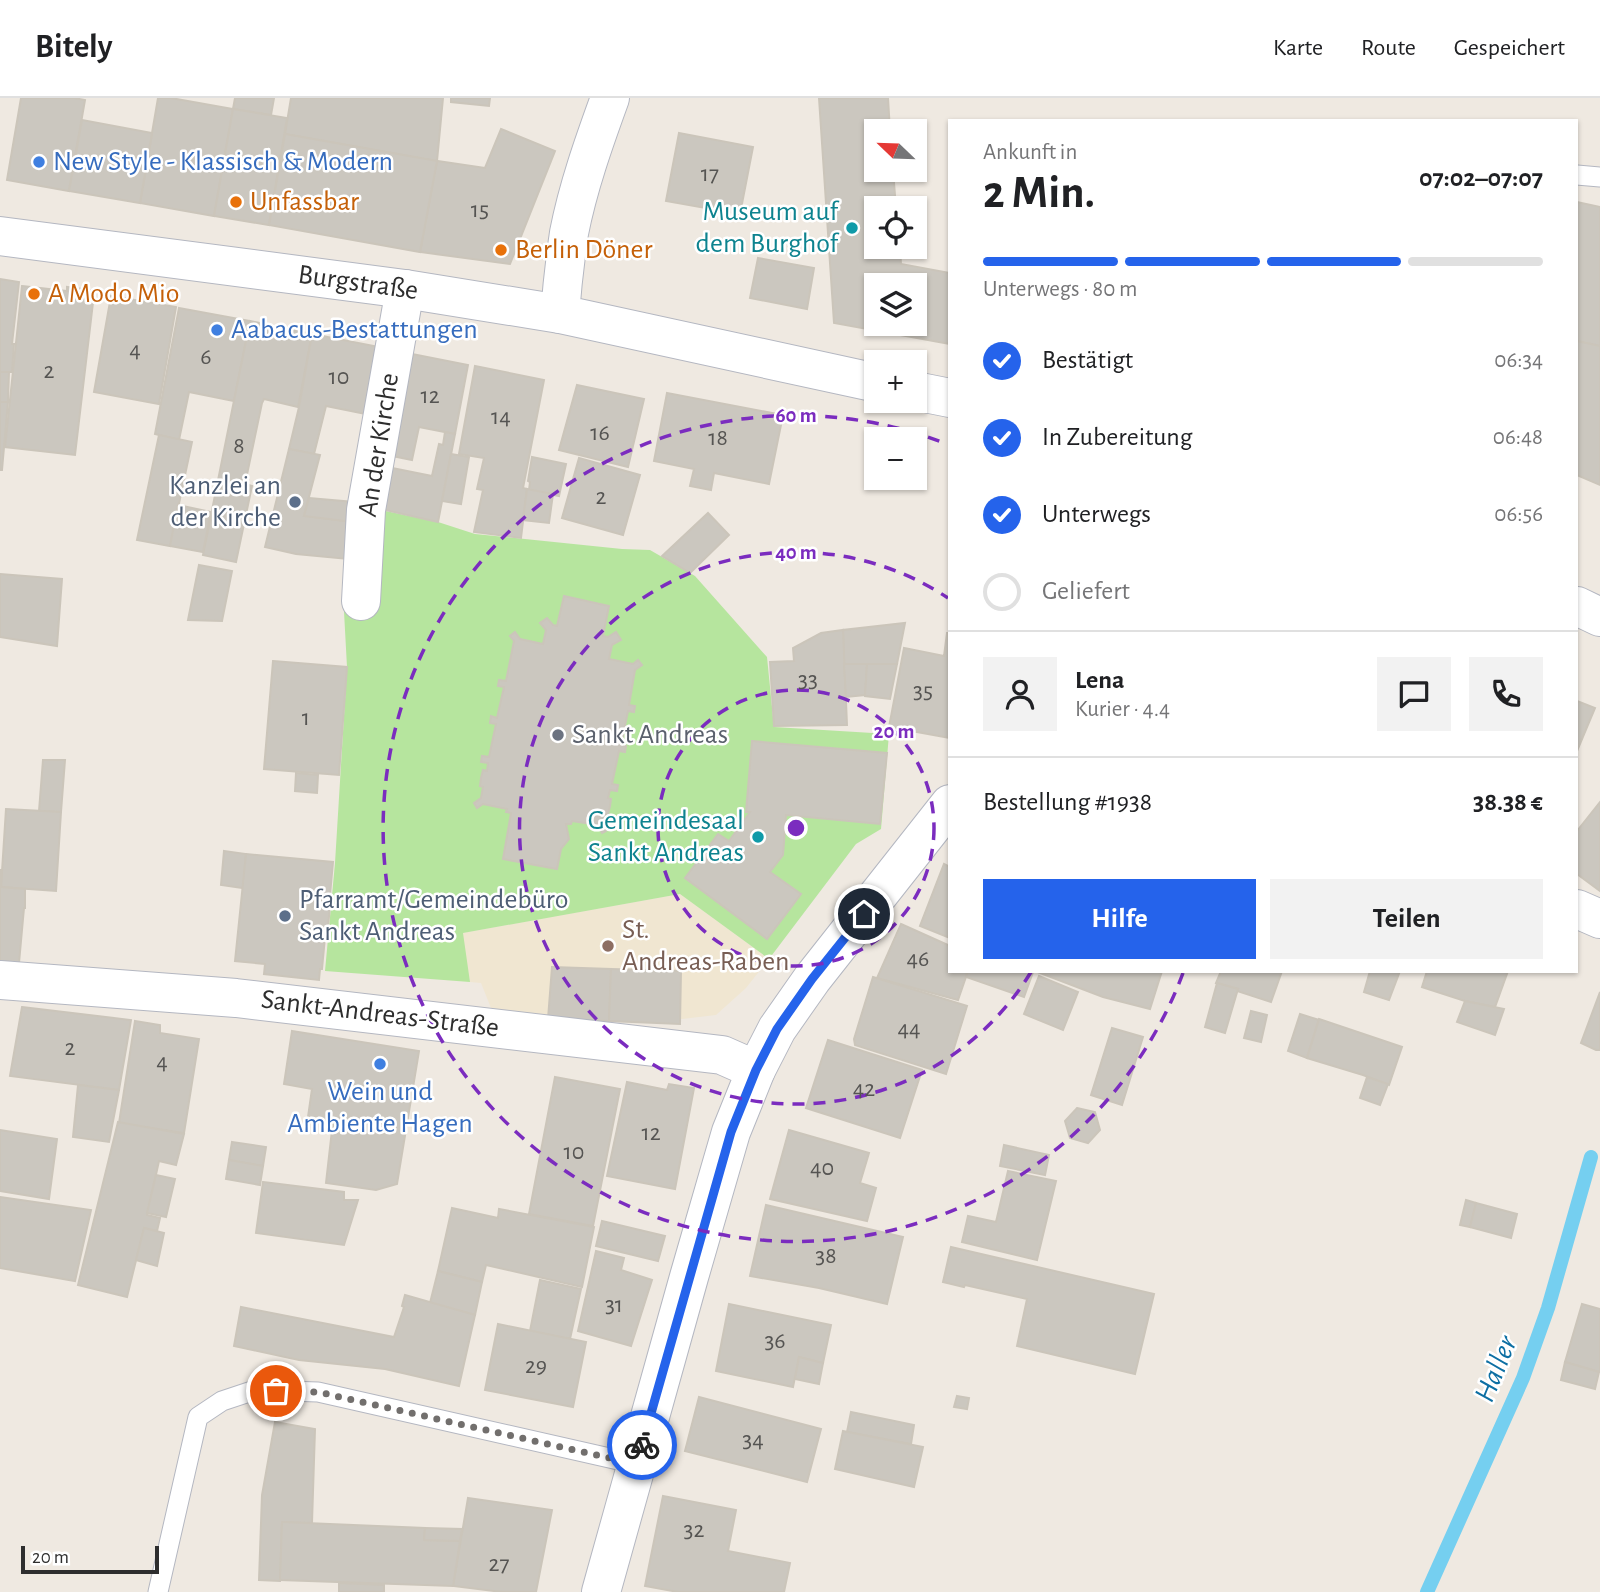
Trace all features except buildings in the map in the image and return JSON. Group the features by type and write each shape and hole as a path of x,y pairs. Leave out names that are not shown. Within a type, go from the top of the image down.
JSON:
{"street":[{"path":"560,314 569,233 593,143 610,98"},
{"name":"Burgstraße","path":"0,236 405,289 560,314 864,380"},
{"name":"An der Kirche","path":"361,601 366,510 405,289"},
{"path":"927,393 948,398"},
{"path":"1578,606 1600,617"},
{"path":"601,1592 731,1132 756,1070 777,1029 812,979 948,807"},
{"path":"1578,909 1600,919"},
{"name":"Sankt-Andreas-Straße","path":"0,980 236,998 356,1011 722,1055 756,1070"}],"lane":[{"path":"1578,175 1600,177"},
{"path":"158,1592 198,1417 222,1401 255,1390 318,1392 636,1464"}],"shaded area":[{"name":"St. Andreas-Raben","path":"680,894 769,959 746,988 716,1015 682,1019 611,1016 548,1019 491,1008 481,983 470,982 462,933"}],"green space":[{"path":"381,510 438,522 475,534 650,550 695,576 767,657 774,727 889,734 881,829 856,844 769,959 680,894 463,933 470,982 325,971 335,863 347,667 343,593"}],"waterway":[{"name":"Haller","path":"1427,1592 1523,1378 1548,1308 1591,1157"}],"way so far":[{"path":"276,1391 318,1392 636,1464 642,1445"}],"place":[{"name":"New Style - Klassisch & Modern","path":"39,162"},
{"name":"Unfassbar","path":"236,202"},
{"name":"Museum auf dem Burghof","path":"852,228"},
{"name":"Berlin Döner","path":"501,250"},
{"name":"A Modo Mio","path":"34,294"},
{"name":"Aabacus-Bestattungen","path":"217,330"},
{"name":"Kanzlei an der Kirche","path":"295,502"},
{"name":"Sankt Andreas","path":"558,735"},
{"name":"Gemeindesaal Sankt Andreas","path":"758,837"},
{"name":"Pfarramt/Gemeindebüro Sankt Andreas","path":"285,916"},
{"name":"St. Andreas-Raben","path":"608,946"},
{"name":"Wein und Ambiente Hagen","path":"380,1064"}],"route":[{"path":"642,1445 731,1132 756,1070 777,1029 812,979 864,914"}]}
